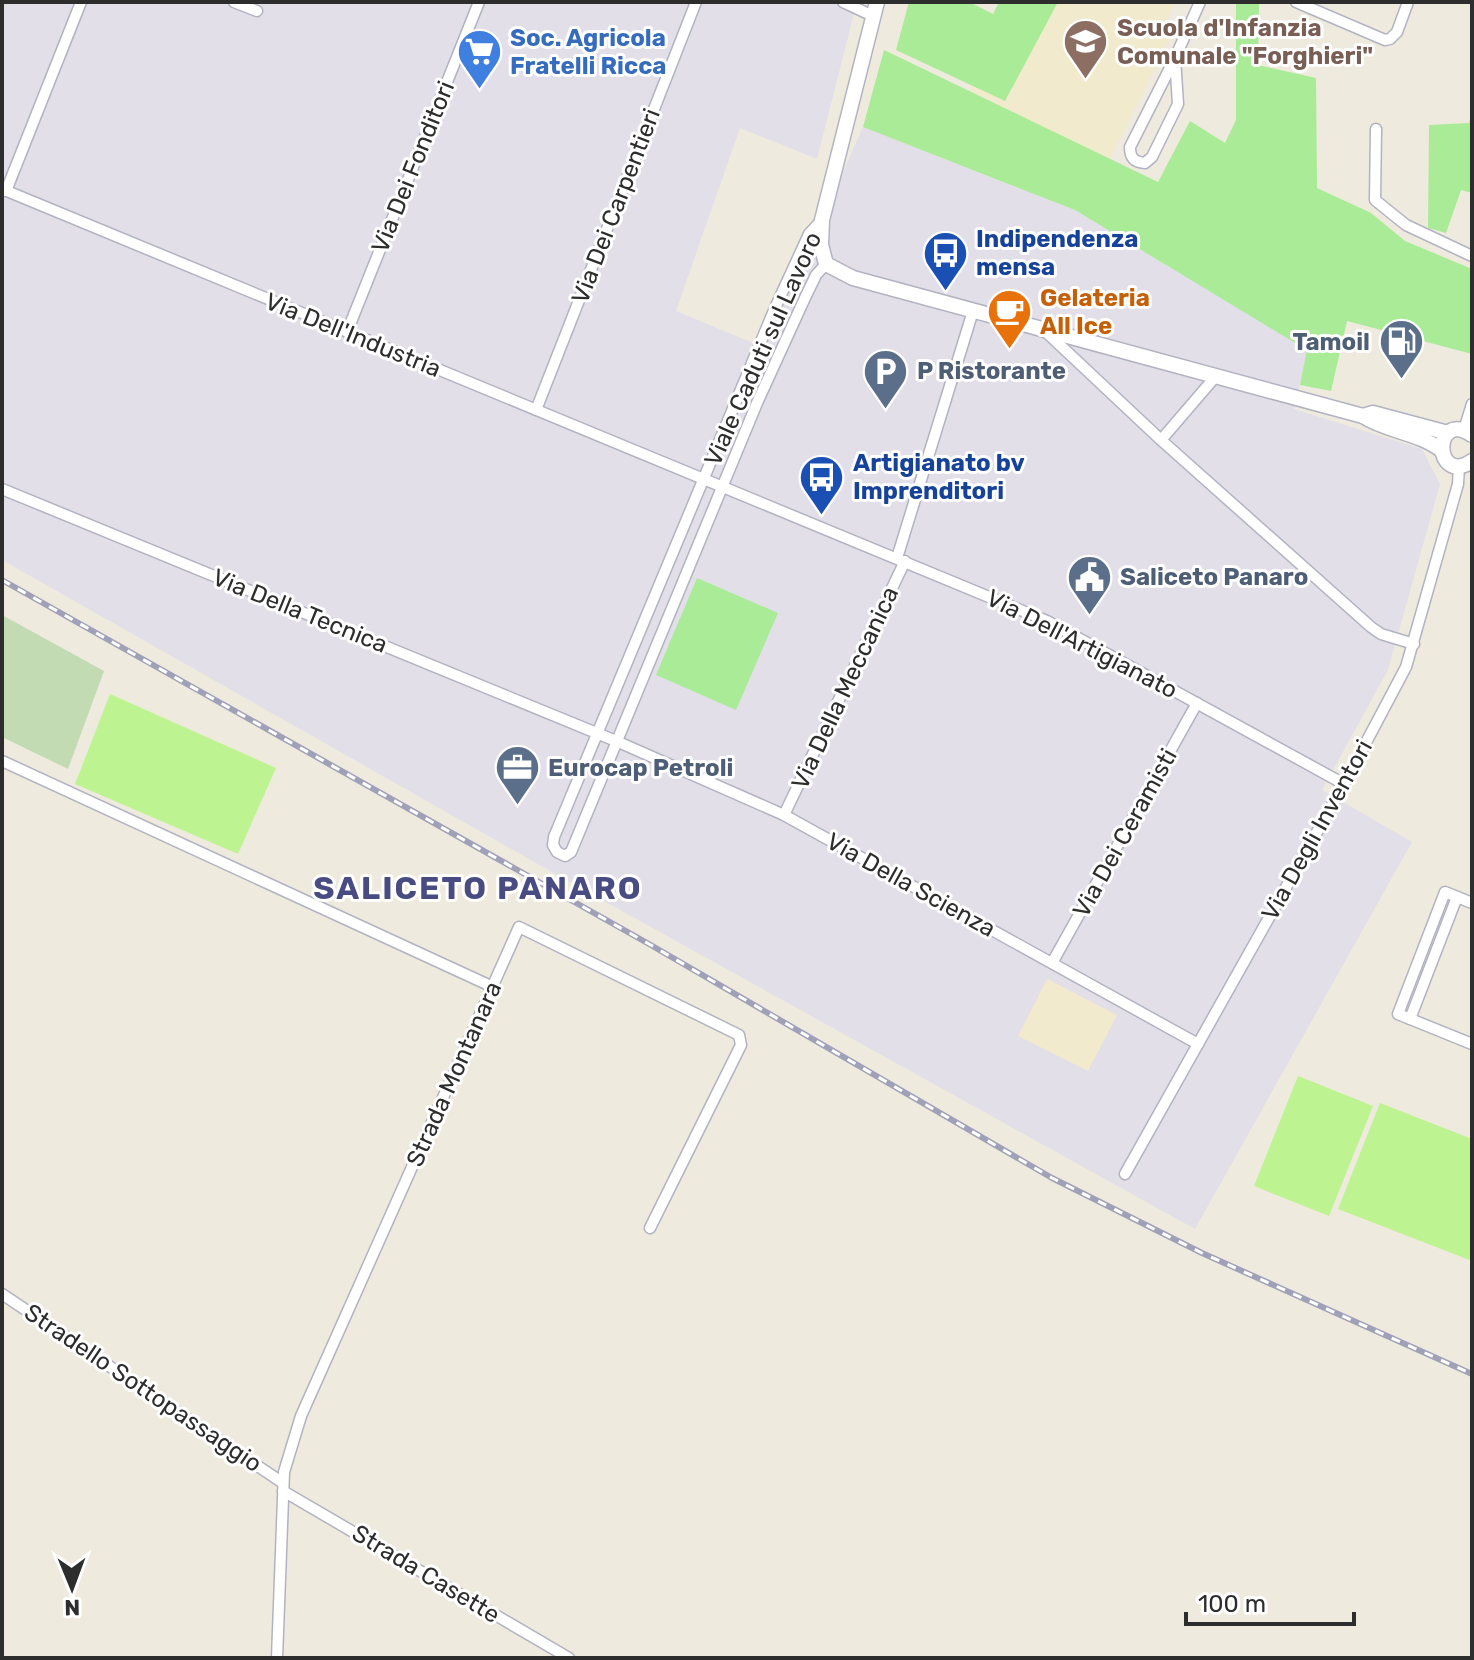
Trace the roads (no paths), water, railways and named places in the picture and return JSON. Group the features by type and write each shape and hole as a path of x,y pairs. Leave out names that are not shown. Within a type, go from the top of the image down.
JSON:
{"street":[{"path":"4,190 81,2"},
{"path":"234,2 257,11"},
{"name":"Via Dei Fonditori","path":"347,332 479,2"},
{"name":"Via Dei Carpentieri","path":"536,410 696,2"},
{"path":"843,2 875,9"},
{"path":"1175,58 1178,104 1152,157 1145,163 1133,160 1130,147 1200,2"},
{"path":"1303,4 1385,40 1397,32 1408,2"},
{"name":"Viale Caduti sul Lavoro","path":"822,220 809,234 775,308 554,837 553,845 557,852 565,856 571,852 722,486 798,313 816,275 826,264 821,245 822,220 875,9"},
{"path":"1376,129 1375,200 1406,225 1472,256"},
{"name":"Via Dell'Industria","path":"4,190 705,479"},
{"path":"826,264 853,278 1363,416 1375,424 1424,439 1441,450 1449,463 1466,463"},
{"name":"Via Della Meccanica","path":"784,815 901,560 973,311"},
{"path":"1044,330 1161,440 1371,627 1381,634 1414,644"},
{"path":"1161,440 1216,376"},
{"path":"1363,416 1373,413 1448,433 1468,432 1472,404"},
{"path":"1441,450 1442,441 1448,433"},
{"name":"Via Degli Inventori","path":"1125,1174 1344,784 1406,667 1466,463"},
{"name":"Viale Caduti sul Lavoro","path":"705,479 722,486"},
{"name":"Via Dell'Artigianato","path":"722,486 1047,621 1344,784"},
{"name":"Via Della Tecnica","path":"2,489 597,733"},
{"name":"Via Dei Ceramisti","path":"1052,963 1197,703"},
{"path":"597,733 616,741"},
{"name":"Via Della Scienza","path":"616,741 784,815 1198,1044"},
{"path":"2,761 493,987"},
{"path":"1472,903 1445,892 1398,1014 1472,1044"},
{"path":"1410,1019 1457,897"},
{"name":"Strada Montanara","path":"277,1658 286,1459 301,1416 519,927 739,1035 741,1045 650,1228"},
{"name":"Stradello Sottopassaggio","path":"2,1294 283,1487"},
{"name":"Strada Casette","path":"283,1487 569,1658"}],"railway":[{"path":"2,580 649,944 1052,1178 1202,1253 1472,1374"}],"place":[{"name":"Scuola d'Infanzia Comunale \"Forghieri\"","path":"1086,81"},
{"name":"Soc. Agricola Fratelli Ricca","path":"479,91"},
{"name":"Indipendenza mensa","path":"945,292"},
{"name":"Gelateria All Ice","path":"1009,351"},
{"name":"Tamoil","path":"1401,381"},
{"name":"P Ristorante","path":"886,410"},
{"name":"Artigianato bv Imprenditori","path":"822,516"},
{"name":"Saliceto Panaro","path":"1089,616"},
{"name":"Eurocap Petroli","path":"517,807"}],"district":[{"name":"SALICETO PANARO","path":"478,888"}]}
